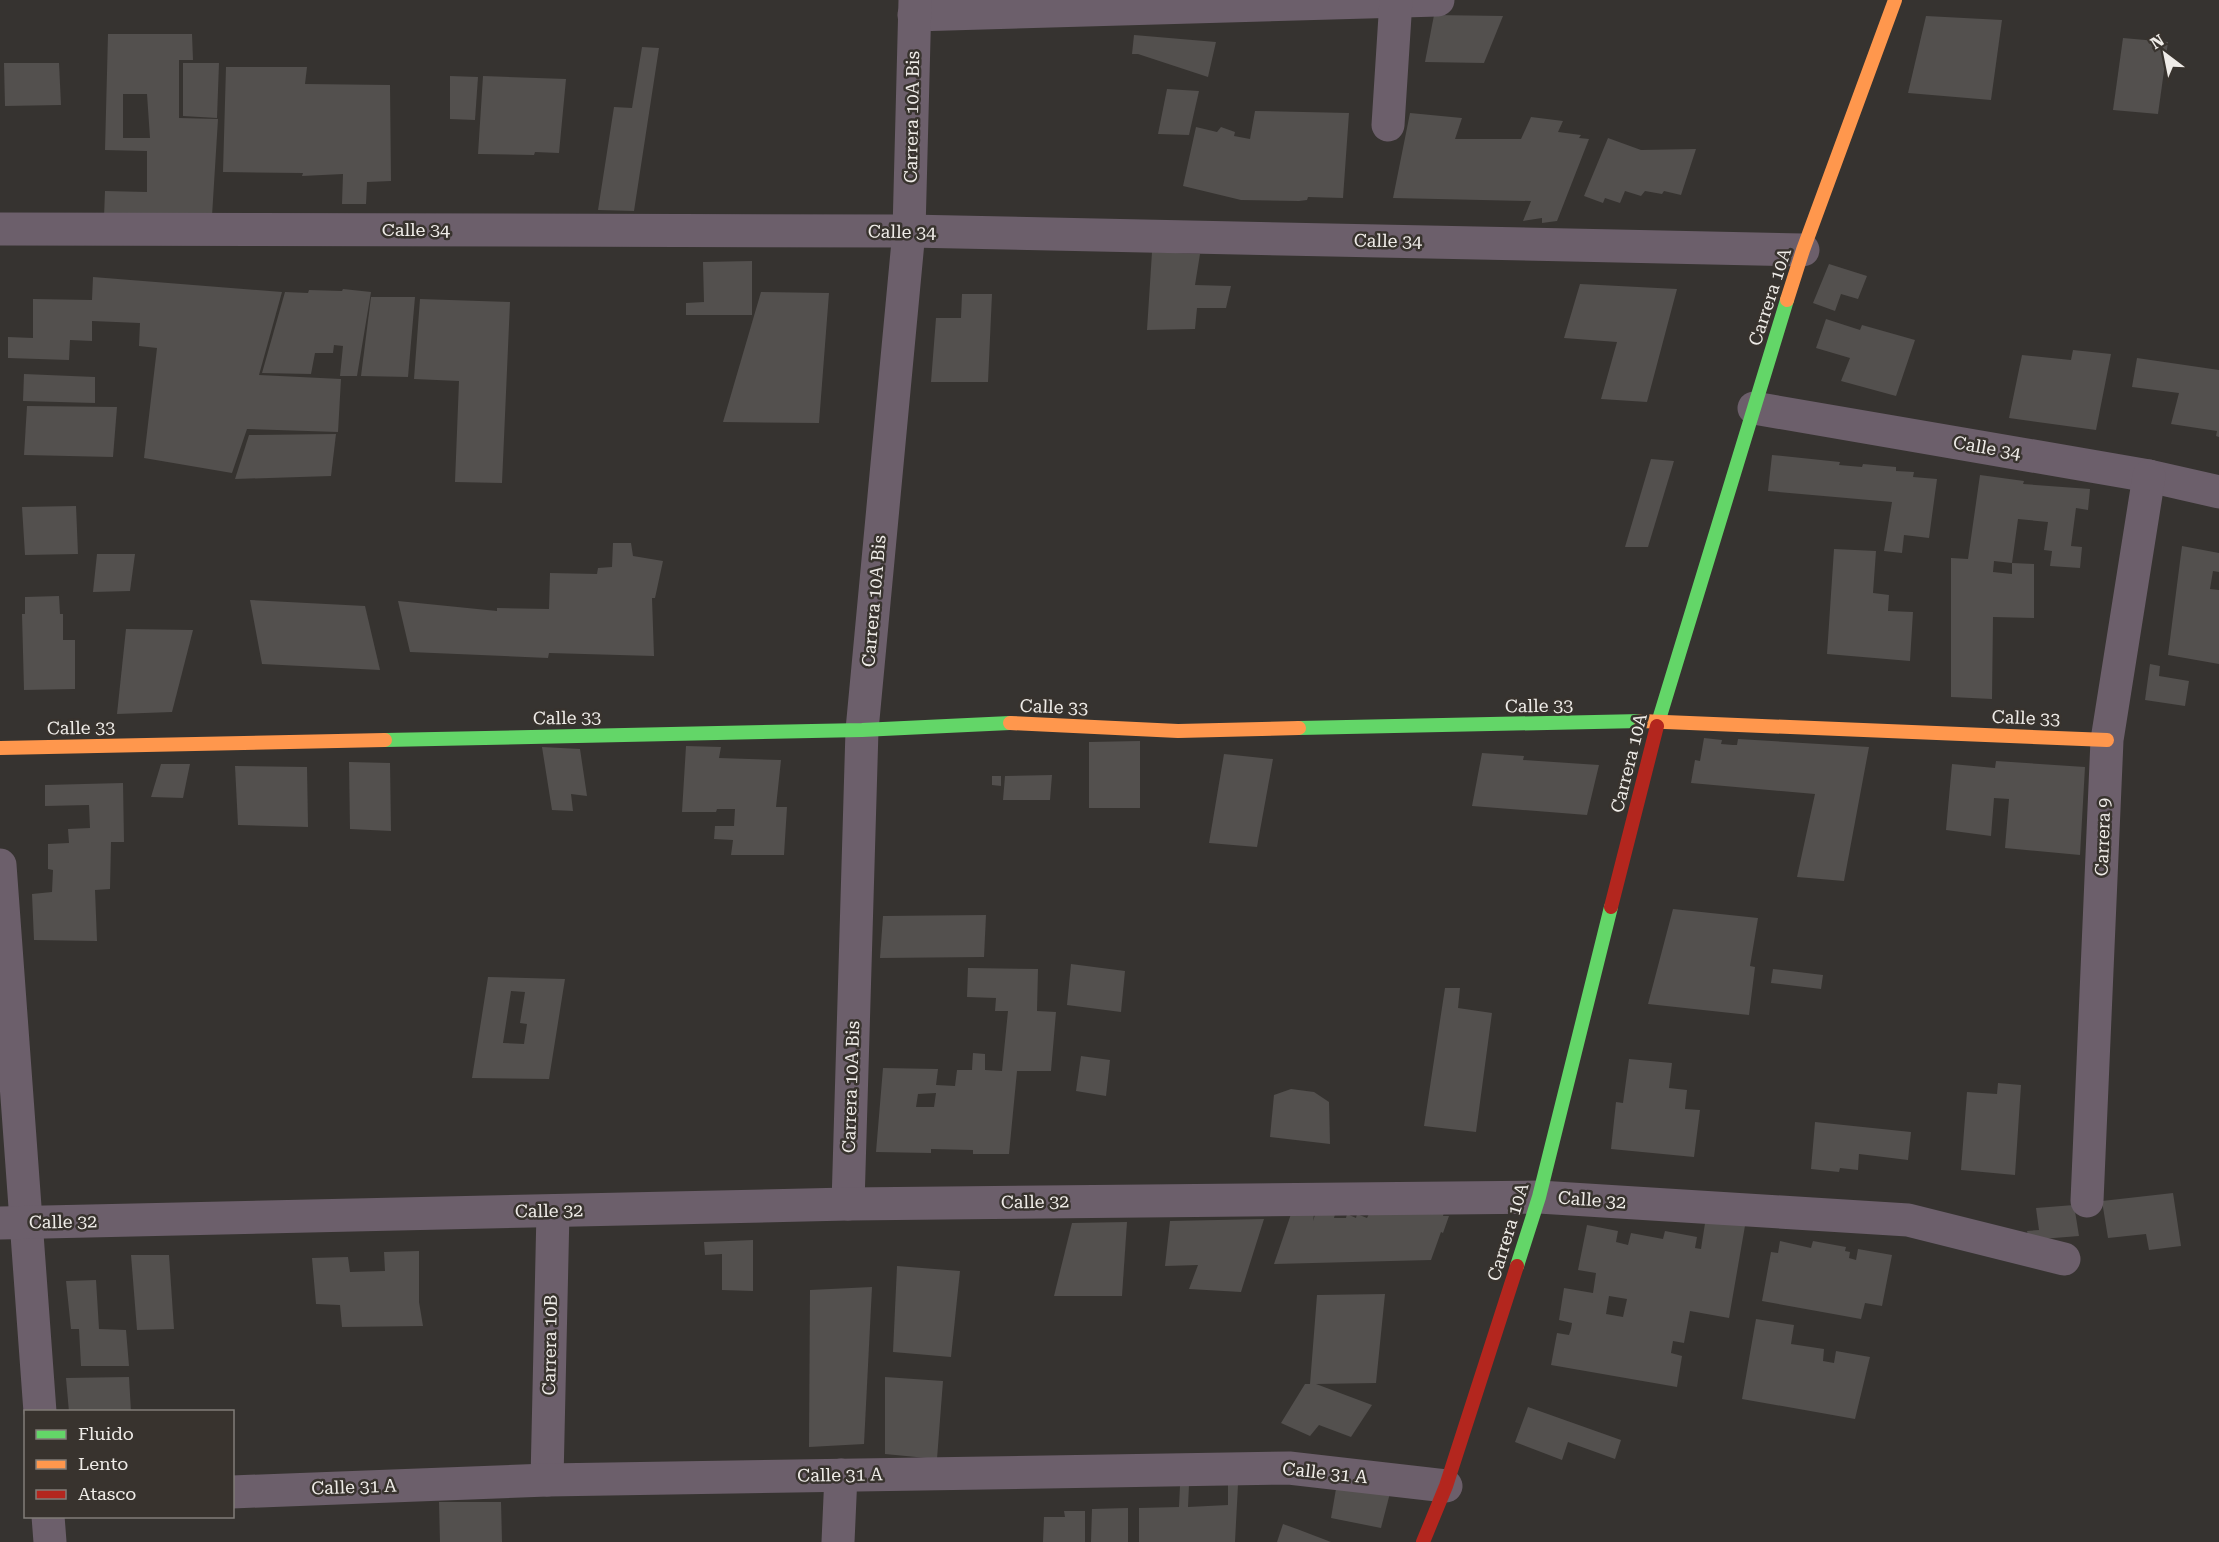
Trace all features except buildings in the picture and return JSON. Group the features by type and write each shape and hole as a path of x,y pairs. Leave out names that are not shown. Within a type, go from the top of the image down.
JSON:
{"street":[{"path":"915,7 1438,0"},
{"name":"Carrera 10A","path":"1423,1542 1446,1486 1539,1197 1658,721 1803,250 1895,0"},
{"path":"1388,125 1396,1"},
{"name":"Carrera 10A Bis","path":"848,1204 862,730 909,231 915,7"},
{"name":"Calle 34","path":"0,229 909,231 1803,250"},
{"name":"Calle 34","path":"1754,408 2149,476 2219,492"},
{"name":"Carrera 9","path":"2087,1201 2107,740 2149,476"},
{"name":"Calle 33","path":"0,747 862,730 1018,723 1178,731 1658,721 2107,740"},
{"path":"0,865 13,1223 40,1410"},
{"name":"Calle 32","path":"13,1223 848,1204 1539,1197 1908,1220 2064,1259"},
{"name":"Carrera 10B","path":"547,1480 552,1211"},
{"name":"Calle 31 A","path":"234,1492 547,1480 1289,1467 1446,1486"},
{"path":"838,1542 841,1475"},
{"path":"48,1518 50,1542"}],"traffic: fast":[{"path":"1657,726 1787,300"},
{"path":"1299,728 1641,721"},
{"path":"385,740 862,730 1010,723"},
{"path":"1517,1266 1539,1197 1611,907"}],"traffic: slow":[{"path":"1787,300 1803,250 1895,0"},
{"path":"1641,721 2107,740"},
{"path":"1010,723 1178,731 1299,728"},
{"path":"0,748 385,740"}],"traffic: jam":[{"path":"1611,907 1657,726"},
{"path":"1423,1542 1446,1486 1517,1266"}]}
